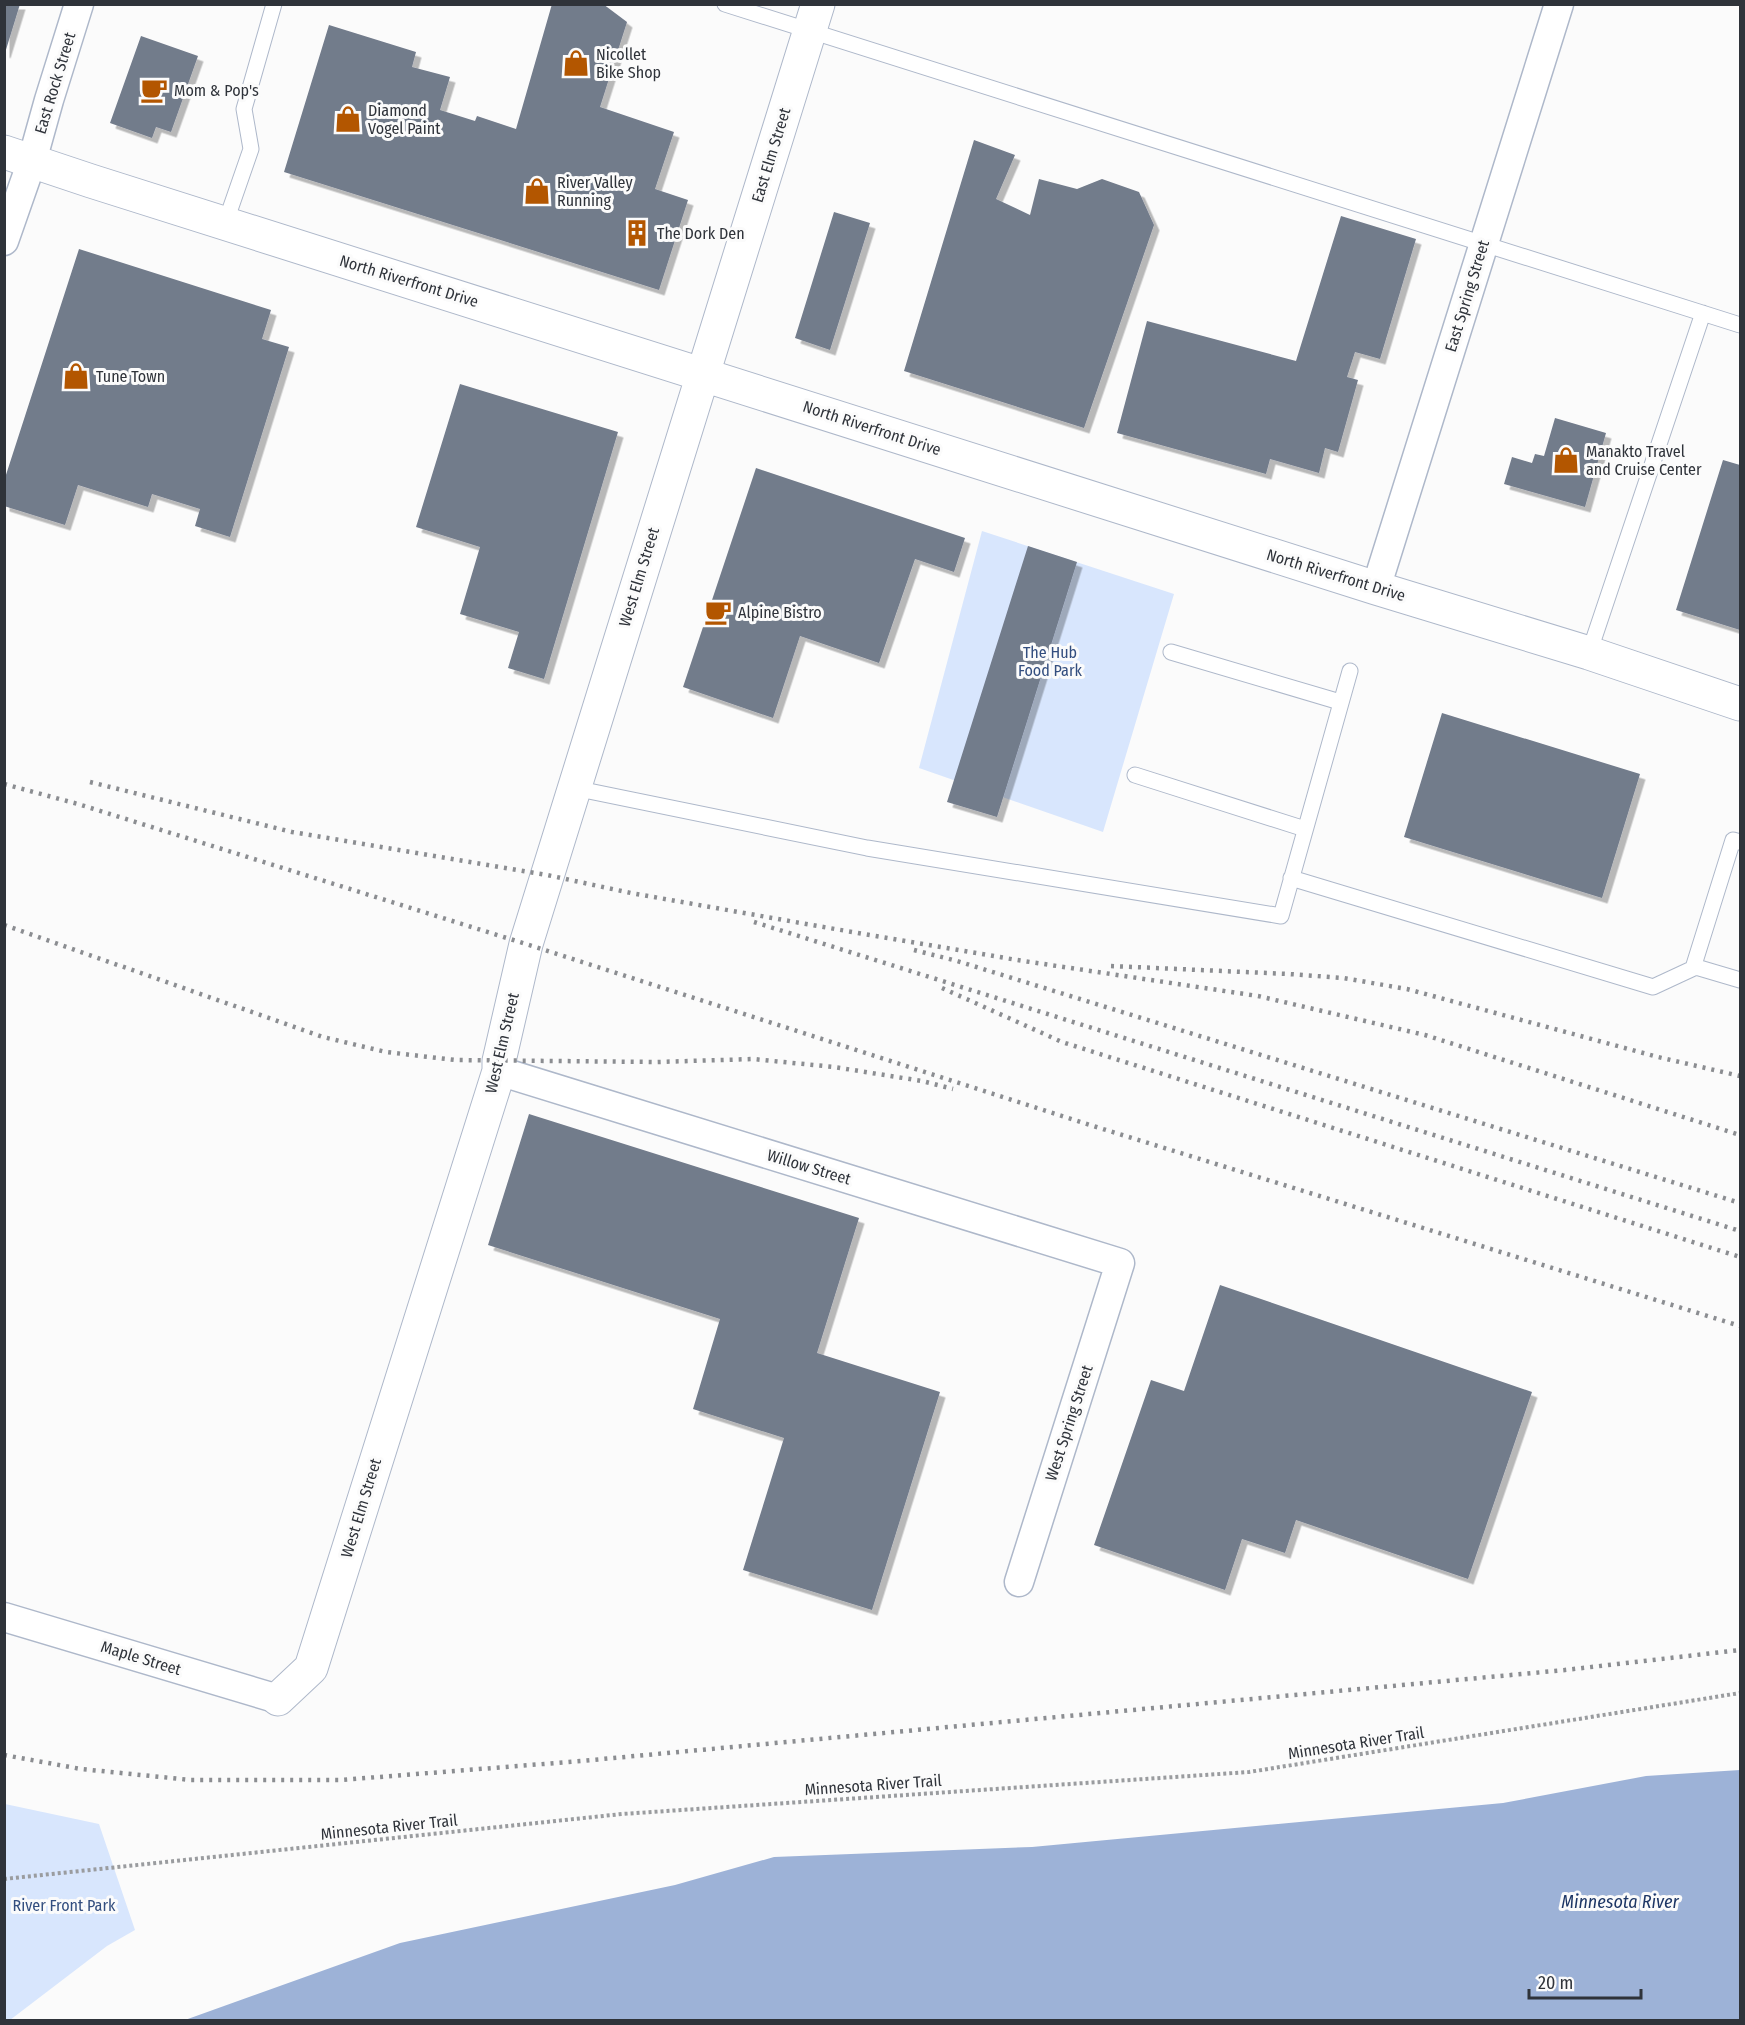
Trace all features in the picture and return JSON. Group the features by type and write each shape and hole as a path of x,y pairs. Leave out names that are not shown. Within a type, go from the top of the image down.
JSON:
{"main road":[{"name":"East Elm Street","path":"704,374 814,17"},
{"name":"North Riverfront Drive","path":"18,156 225,224 1376,588 1589,653 1740,704"},
{"name":"West Elm Street","path":"278,1699 311,1668 499,1071 499,1061 526,944 704,374"}],"street":[{"name":"East Rock Street","path":"4,241 18,156 49,100 79,4"},
{"name":"East Spring Street","path":"1376,588 1559,4"},
{"name":"Willow Street","path":"499,1071 1120,1263"},
{"name":"West Spring Street","path":"1019,1582 1120,1263"},
{"name":"Maple Street","path":"4,1617 278,1699"}],"lane":[{"path":"225,224 251,149 244,109 274,4"},
{"path":"725,4 814,17 1484,245 1740,325"},
{"path":"1589,653 1703,313"},
{"path":"1171,652 1340,702"},
{"path":"574,788 867,848 1281,916 1350,670"},
{"path":"1135,775 1305,829"},
{"path":"1693,968 1733,840 1740,842"},
{"path":"1291,878 1653,987 1696,967 1740,980"}],"path":[{"name":"Minnesota River Trail","path":"4,1879 622,1814 1249,1772 1740,1693"}],"green space":[{"name":"The Hub Food Park","path":"982,531 1174,594 1103,832 919,768"},
{"name":"River Front Park","path":"5,1804 99,1824 135,1930 107,1946 10,2020 4,2020"}],"water":[{"name":"Minnesota River","path":"1740,1770 1740,2020 185,2020 400,1943 675,1885 774,1857 1032,1847 1503,1803 1646,1776"}],"building":[{"path":"4,4 20,4 5,53 4,52"},
{"path":"552,4 603,4 627,22 600,107 674,132 655,189 688,200 659,290 284,172 329,25 416,52 412,67 450,77 440,110 475,121 477,116 516,129"},
{"name":"Mom & Pop's","path":"141,36 198,56 171,132 156,127 152,138 110,123"},
{"path":"974,140 1015,155 996,199 1030,215 1039,179 1077,189 1102,179 1139,192 1154,225 1084,428 904,371"},
{"path":"834,212 870,223 830,350 795,338"},
{"path":"1341,216 1416,239 1380,359 1355,352 1347,377 1358,380 1338,452 1325,448 1319,473 1270,459 1266,474 1117,433 1147,321 1296,361"},
{"path":"79,249 271,310 262,339 289,347 230,537 195,526 200,509 152,494 148,507 78,485 65,525 4,506 4,481"},
{"path":"460,384 618,432 544,679 508,668 519,632 460,614 480,547 416,527"},
{"name":"Manakto Travel and Cruise Center","path":"1555,418 1606,433 1585,507 1504,484 1512,457 1532,463 1535,454 1544,456"},
{"path":"1723,460 1740,465 1740,630 1676,610"},
{"path":"756,468 965,538 954,572 915,559 879,663 800,636 773,718 683,687"},
{"path":"1028,546 1077,562 997,817 947,802"},
{"path":"1442,713 1640,774 1602,898 1404,837"},
{"path":"529,1114 859,1218 817,1353 940,1392 872,1610 743,1570 784,1438 693,1409 720,1319 488,1245"},
{"path":"1220,1285 1532,1392 1468,1579 1296,1520 1285,1553 1242,1539 1225,1590 1094,1545 1151,1380 1184,1391"}],"railway":[{"path":"90,782 292,832 547,875 631,893 1017,960 1258,996 1425,1035 1740,1135"},
{"path":"4,784 78,804 526,944 1090,1125 1740,1326"},
{"path":"754,922 1740,1231"},
{"path":"4,925 323,1037 386,1052 455,1060 657,1062 753,1059 834,1067 922,1081 953,1089"},
{"path":"914,950 957,961 1740,1203"},
{"path":"1111,966 1343,978 1407,989 1658,1057 1740,1076"},
{"path":"942,988 1062,1042 1740,1257"},
{"path":"4,1755 81,1769 191,1780 341,1780 581,1761 1565,1670 1740,1650"}],"place":[{"name":"Nicollet Bike Shop","path":"576,63"},
{"name":"Mom & Pop's","path":"154,90"},
{"name":"Diamond Vogel Paint","path":"348,119"},
{"name":"River Valley Running","path":"537,191"},
{"name":"The Dork Den","path":"637,233"},
{"name":"Tune Town","path":"76,376"},
{"name":"Manakto Travel and Cruise Center","path":"1566,460"},
{"name":"Alpine Bistro","path":"718,612"}]}
